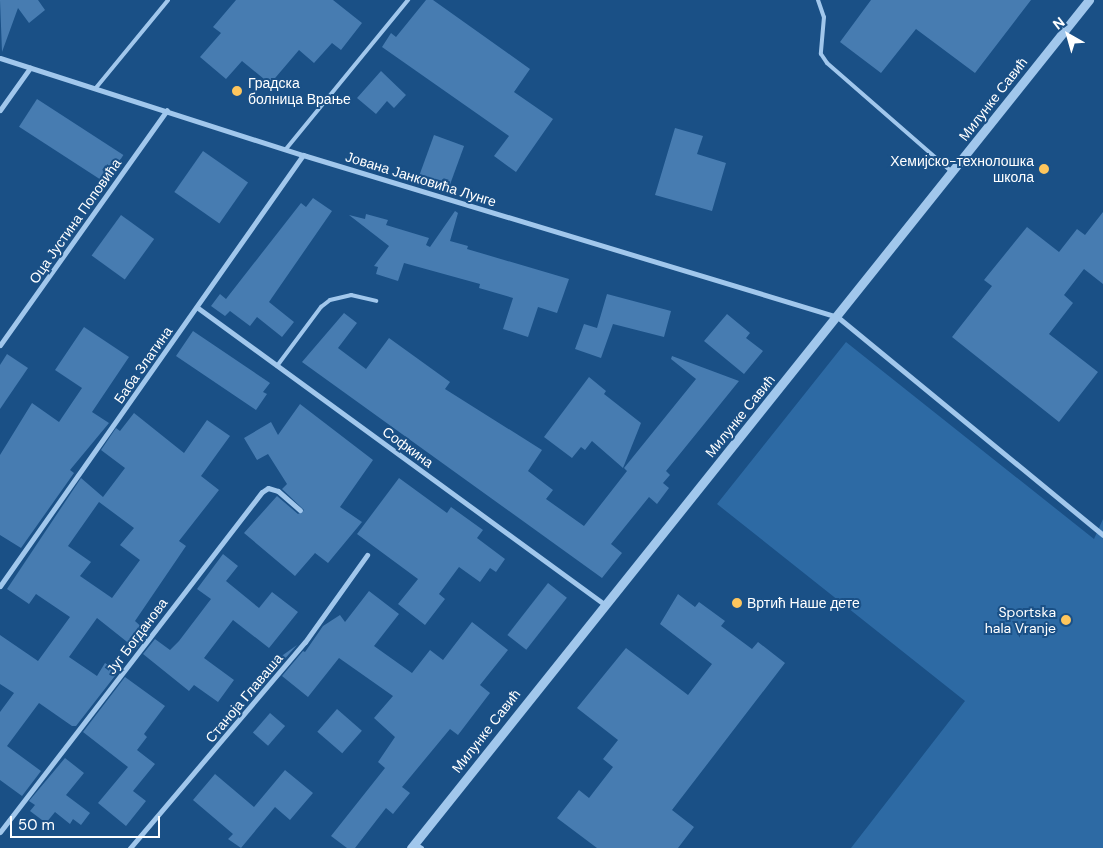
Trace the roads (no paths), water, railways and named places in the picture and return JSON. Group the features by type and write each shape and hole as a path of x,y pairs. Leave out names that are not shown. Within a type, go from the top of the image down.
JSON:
{"street":[{"name":"Милунке Савић","path":"416,847 604,604 838,317 1089,0"},
{"name":"Јована Јанковића Лунге","path":"0,58 303,155 838,317"},
{"path":"0,110 30,68"},
{"name":"Оца Јустина Поповића","path":"0,345 167,110"},
{"name":"Баба Златина","path":"0,586 198,308 303,155"},
{"name":"Софкина","path":"198,308 604,604"},
{"path":"838,317 1103,535"},
{"name":"Југ Богданова","path":"0,832 262,492 268,488 278,491 300,510"},
{"name":"Станоја Главаша","path":"130,848 305,642 367,555"}],"lane":[{"path":"95,89 168,0"},
{"path":"286,149 408,0"},
{"path":"818,0 824,17 821,54 827,63 953,172"},
{"path":"277,366 321,307 330,300 351,296 376,302"}],"place":[{"name":"Градска болница Врање","path":"237,91"},
{"name":"Хемијско-технолошка школа","path":"1044,169"},
{"name":"Вртић Наше дете","path":"737,603"},
{"name":"Sportska hala Vranje","path":"1066,620"}]}
